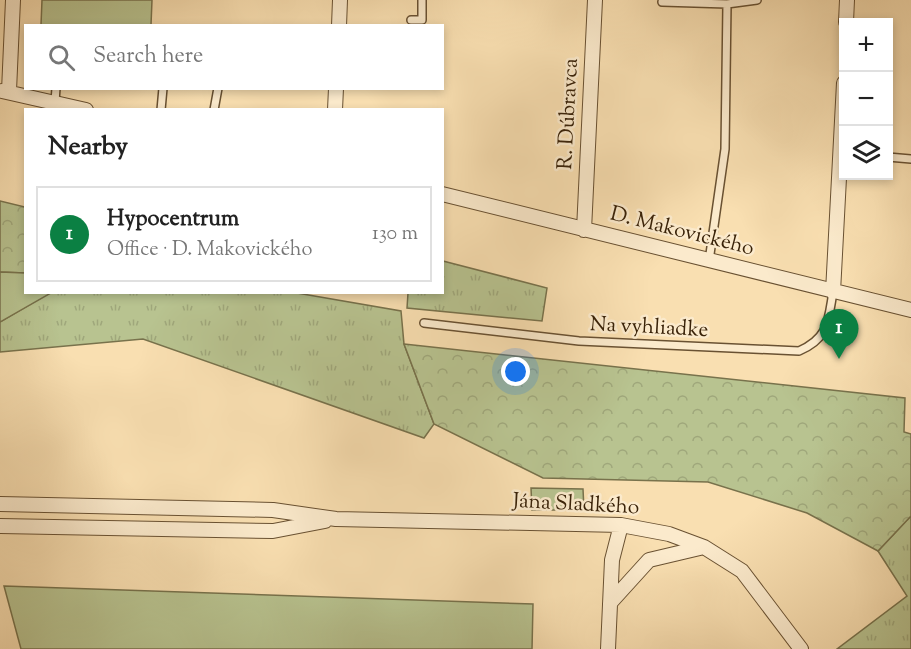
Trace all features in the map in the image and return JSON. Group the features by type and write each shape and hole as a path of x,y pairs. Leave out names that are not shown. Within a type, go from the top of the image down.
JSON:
{"street":[{"path":"339,24 340,0"},
{"name":"R. Dúbravca","path":"584,230 595,0"},
{"path":"846,18 847,0"},
{"path":"8,7 5,91 56,95 82,108"},
{"path":"335,108 336,90"},
{"path":"833,292 840,180"},
{"name":"D. Makovického","path":"444,195 911,310"},
{"name":"Jána Sladkého","path":"0,504 273,510 336,519 621,525 669,534 704,546 742,570 801,649"},
{"name":"Jána Sladkého","path":"0,526 273,531 336,519"},
{"path":"608,649 612,560 621,525"},
{"path":"610,603 649,560 704,546"}],"lane":[{"path":"411,20 422,20 422,0"},
{"path":"662,2 727,4 757,0"},
{"path":"709,261 724,149 727,4"},
{"path":"162,108 163,90"},
{"path":"214,108 218,90"},
{"path":"893,157 911,159"},
{"name":"Na vyhliadke","path":"424,323 579,341 799,351 812,345 823,335 833,292"}],"green space":[{"path":"42,0 152,0 151,24 41,24"},
{"path":"0,201 24,207 24,273 0,272"},
{"path":"444,261 547,288 542,321 407,308 408,294 444,294"},
{"path":"0,272 24,273 24,294 49,294 0,322"},
{"path":"48,294 303,294 401,311 404,344 434,424 424,438 143,339 0,352 0,322"},
{"path":"404,344 905,398 904,432 911,434 911,516 878,551 807,513 708,482 543,478 434,424"},
{"path":"531,488 583,489 584,510 532,510"},
{"path":"911,516 911,649 837,649 907,596 878,551"},
{"path":"4,586 533,604 532,649 21,649"}],"place":[{"name":"Hypocentrum","path":"839,359"}]}
